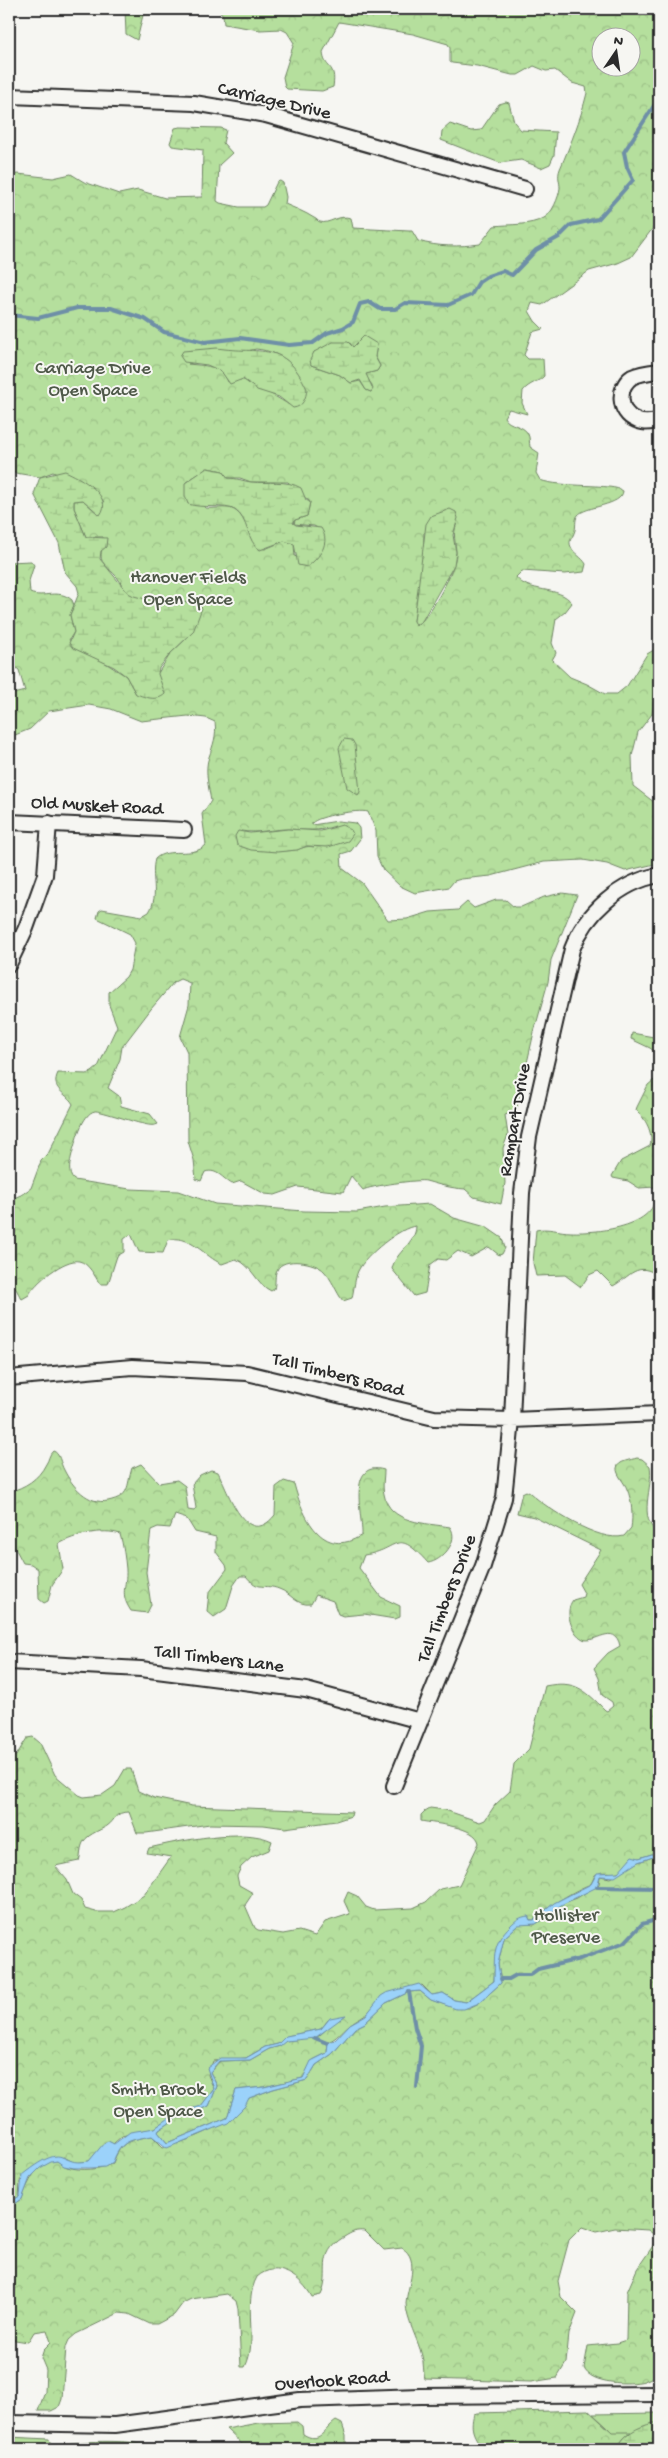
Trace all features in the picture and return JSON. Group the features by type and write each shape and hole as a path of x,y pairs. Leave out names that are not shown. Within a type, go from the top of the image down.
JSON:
{"street":[{"name":"Carriage Drive","path":"9,96 194,103 266,115 525,189"},
{"path":"659,371 633,377 623,388 621,398 624,410 631,418 643,422 659,421"},
{"name":"Old Musket Road","path":"9,822 184,830"},
{"path":"9,964 26,928 45,875 49,823"},
{"name":"Rampart Drive","path":"512,1420 522,1193 529,1137 567,966 576,939 585,924 600,906 639,881 659,875"},
{"name":"Tall Timbers Road","path":"9,1378 132,1367 247,1373 434,1418 512,1420 659,1414"},
{"name":"Tall Timbers Drive","path":"394,1786 483,1566 494,1532 504,1498 512,1420"},
{"name":"Tall Timbers Lane","path":"9,1662 141,1668 306,1690 420,1721"},
{"name":"Overlook Road","path":"9,2423 115,2425 300,2400 420,2396 659,2394"}],"green space":[{"path":"125,9 157,9 143,15 137,40 126,34"},
{"path":"218,9 659,9 659,220 631,257 618,263 589,271 542,305 532,303 529,311 543,329 532,332 524,355 528,359 543,359 544,376 523,391 522,403 527,414 509,409 504,417 509,422 526,431 529,436 530,447 539,453 536,473 540,480 560,484 609,487 623,491 617,500 582,512 577,517 575,531 570,543 572,549 586,564 584,572 565,574 522,571 516,577 528,586 552,591 566,597 572,603 556,619 552,643 556,653 552,660 570,677 605,694 617,694 627,686 647,654 659,647 659,672 652,714 638,732 632,756 633,786 659,806 659,863 625,871 607,864 583,860 544,862 491,876 461,879 454,881 449,887 415,893 400,886 383,870 377,857 376,831 368,812 356,811 338,814 316,820 312,823 312,825 338,821 355,823 359,828 360,839 351,851 341,854 342,868 362,883 388,920 407,919 430,912 458,910 467,902 474,908 496,900 506,900 514,907 521,907 544,897 562,893 577,895 551,960 548,982 534,1032 517,1107 515,1112 505,1115 508,1135 503,1148 505,1183 501,1204 474,1197 465,1189 426,1181 394,1183 363,1190 351,1176 343,1192 298,1187 275,1195 265,1194 241,1181 232,1184 213,1171 205,1172 201,1181 196,1179 194,1160 188,1141 187,1052 180,1037 189,1005 190,983 180,979 174,982 122,1047 120,1059 108,1088 119,1096 121,1106 150,1114 158,1124 146,1125 95,1111 86,1117 71,1157 70,1171 74,1180 130,1189 178,1191 215,1204 304,1211 357,1212 385,1207 430,1204 454,1218 486,1227 502,1238 505,1248 502,1254 499,1255 489,1247 471,1257 458,1251 446,1260 438,1259 430,1265 425,1293 414,1296 392,1269 397,1258 413,1238 416,1226 409,1228 401,1231 375,1250 358,1271 352,1298 343,1301 327,1274 314,1265 292,1262 280,1266 276,1272 274,1289 271,1291 262,1284 247,1266 236,1259 222,1264 190,1243 176,1239 168,1240 163,1253 139,1252 131,1234 124,1239 124,1252 117,1256 108,1284 100,1284 83,1262 73,1261 51,1272 37,1284 29,1295 22,1299 16,1288 9,1264 9,1200 31,1188 41,1161 48,1154 73,1104 57,1087 56,1079 58,1073 87,1074 98,1067 117,1026 109,1005 109,992 126,977 130,970 135,943 130,934 97,918 99,911 102,909 142,916 149,912 154,899 155,859 166,853 194,851 206,845 202,814 211,801 207,767 214,740 215,722 206,718 188,716 141,721 111,709 89,705 49,711 30,729 15,735 9,740 9,695 25,691 19,670 9,662 9,562 31,561 34,565 29,581 30,593 35,595 56,594 67,596 72,600 74,605 70,615 74,632 69,640 126,676 136,694 158,673 171,653 186,639 182,601 154,601 133,597 103,563 101,552 103,537 86,537 74,508 74,501 83,500 98,514 104,502 96,492 53,472 40,477 9,472 9,175 18,174 53,178 71,174 84,182 119,194 138,190 165,198 202,197 203,150 172,146 170,143 175,128 221,128 226,130 223,143 232,153 219,165 217,201 220,203 239,207 263,207 266,205 277,182 280,181 283,183 286,197 285,204 323,223 346,217 351,218 353,228 412,231 418,241 426,243 449,246 480,244 494,226 538,221 550,213 555,205 560,188 560,169 575,132 587,93 586,87 572,83 555,70 546,71 534,66 518,75 512,75 477,66 452,63 450,62 450,48 448,44 413,34 339,22 323,52 326,62 332,70 333,87 322,91 287,89 283,77 294,43 287,32 281,29 260,30 224,24 223,15","holes":["350,343 353,347 377,345 375,356 380,366 377,371 366,374 372,385 371,392 366,390 360,381 351,383 340,375 311,365 314,352","256,349 274,353 287,361 297,373 306,389 289,405 246,381 228,382 225,376 216,369 188,364","208,468 223,471 228,478 240,478 251,482 288,482 310,502 307,516 295,520 294,524 314,526 323,531 295,557 294,544 284,541 265,549 258,548 247,525 235,510 229,508 205,508 186,482","457,523 454,535 456,554 452,570 436,601 419,624 414,621 423,559 424,533","335,826 314,847 308,846 294,850 276,851 264,849 241,831 312,830"]},
{"path":"509,103 514,122 521,130 556,132 554,155 550,164 541,168 521,160 500,163 441,140 442,131 450,124 471,131 481,130 499,104"},
{"path":"364,336 377,344 375,357 380,366 377,371 366,374 373,389 371,392 366,390 360,380 351,383 340,375 311,365 310,360 314,352 333,342 348,342 353,347"},
{"path":"217,348 270,352 280,356 289,362 298,373 307,389 303,402 293,408 279,397 257,390 243,379 230,384 221,371 207,365 184,362 180,356 183,351"},
{"path":"207,468 223,471 228,478 251,482 283,483 301,488 306,500 310,502 307,516 295,520 293,523 321,528 325,539 320,554 307,567 298,565 294,544 284,541 260,550 255,546 243,519 235,510 225,507 188,504 185,496 185,483"},
{"path":"65,471 93,488 103,501 100,515 83,500 74,501 74,508 86,537 107,538 106,547 101,551 100,559 128,593 149,600 196,603 202,608 193,632 171,653 159,668 158,674 165,694 158,698 136,694 126,676 114,667 73,648 69,643 74,632 70,615 79,593 77,586 65,572 59,543 34,494 40,477"},
{"path":"450,509 456,512 458,518 453,535 456,552 454,565 422,621 416,625 414,621 426,524 431,516"},
{"path":"344,739 352,740 355,745 360,792 358,795 347,788 339,748"},
{"path":"342,825 351,830 353,834 348,841 328,847 307,846 297,850 277,852 251,850 237,845 235,836 238,831 250,833 288,829 321,831"},
{"path":"632,1033 659,1038 659,1055 650,1048 631,1039"},
{"path":"659,1076 659,1276 651,1271 639,1270 613,1286 598,1271 589,1275 581,1287 565,1275 536,1276 533,1263 536,1230 583,1232 612,1229 639,1219 649,1211 655,1200 655,1187 639,1188 628,1181 613,1178 612,1176 621,1161 650,1146 650,1131 643,1117 636,1110 648,1085"},
{"path":"53,1451 59,1456 67,1476 76,1488 87,1497 101,1501 108,1501 121,1496 128,1485 132,1468 141,1464 159,1483 177,1480 185,1486 188,1510 194,1511 196,1508 192,1484 200,1475 211,1470 218,1472 239,1514 247,1522 255,1526 265,1524 275,1515 276,1487 284,1481 294,1484 308,1521 325,1538 336,1542 348,1542 362,1535 359,1504 361,1481 365,1473 372,1469 384,1470 384,1494 387,1504 393,1511 401,1517 420,1523 450,1527 453,1538 448,1550 444,1554 428,1563 409,1545 403,1543 397,1543 364,1555 359,1568 381,1597 400,1606 400,1617 395,1619 364,1614 343,1616 338,1614 333,1601 316,1595 311,1604 301,1603 274,1587 258,1586 246,1576 240,1576 233,1586 226,1609 214,1617 207,1611 209,1593 227,1569 216,1552 216,1537 195,1532 187,1519 175,1515 170,1528 158,1527 151,1530 146,1572 151,1605 147,1613 131,1611 127,1605 124,1595 126,1569 123,1547 120,1534 113,1532 89,1533 59,1544 63,1569 52,1585 48,1601 44,1603 39,1599 38,1569 31,1564 23,1563 15,1548 9,1547 9,1492 35,1479 43,1470"},
{"name":"Smith Brook Open Space","path":"637,1458 642,1459 650,1466 651,1474 647,1502 648,1520 659,1534 659,1833 655,1853 639,1858 630,1858 622,1869 615,1873 602,1872 595,1875 591,1884 561,1899 534,1920 530,1920 528,1916 508,1931 496,1948 494,1981 466,2002 454,2000 443,1993 432,1995 422,1985 372,2009 352,2023 328,2042 327,2053 313,2060 303,2078 264,2087 236,2090 227,2118 167,2143 158,2132 159,2130 177,2118 209,2106 217,2086 210,2072 220,2061 250,2060 269,2049 280,2046 285,2041 319,2036 335,2021 341,2019 328,2020 321,2029 287,2036 278,2044 265,2047 246,2058 213,2061 208,2075 214,2089 201,2106 155,2128 122,2136 113,2144 108,2141 89,2161 75,2163 64,2157 40,2163 25,2173 20,2181 19,2199 9,2202 9,1756 16,1756 27,1738 33,1737 40,1743 55,1775 84,1797 102,1795 115,1786 125,1769 131,1769 138,1791 154,1798 192,1806 352,1812 351,1816 336,1821 285,1828 264,1825 210,1824 146,1833 137,1833 129,1812 120,1813 110,1824 86,1839 81,1847 79,1861 55,1866 67,1880 73,1894 81,1900 85,1909 96,1912 114,1912 144,1895 171,1857 147,1853 149,1848 194,1839 229,1835 260,1837 272,1841 269,1850 252,1857 241,1867 237,1876 239,1885 253,1893 245,1905 255,1928 258,1930 283,1934 299,1931 315,1936 325,1922 350,1914 344,1901 348,1892 357,1896 366,1907 374,1910 413,1908 426,1902 440,1889 459,1885 479,1843 476,1837 463,1829 421,1821 421,1815 430,1808 445,1810 480,1822 485,1820 495,1805 510,1791 514,1764 529,1749 545,1686 555,1684 572,1685 585,1692 605,1710 607,1711 613,1706 612,1702 602,1695 599,1678 594,1668 608,1653 620,1646 617,1639 614,1635 609,1634 587,1640 583,1639 575,1632 569,1616 570,1605 573,1600 583,1597 584,1593 579,1584 601,1550 534,1517 517,1513 522,1493 526,1491 530,1493 561,1515 588,1530 614,1537 624,1536 631,1528 632,1508 629,1493 617,1468 622,1462"},
{"name":"Hollister Preserve","path":"659,1855 659,2376 644,2381 620,2383 594,2377 584,2368 588,2346 617,2343 626,2340 627,2292 637,2269 657,2240 657,2237 648,2230 615,2228 597,2232 582,2227 569,2240 558,2281 561,2297 577,2313 569,2334 566,2363 557,2378 531,2382 425,2379 422,2356 410,2323 406,2303 412,2274 411,2259 402,2248 384,2250 365,2231 359,2231 344,2237 329,2251 326,2257 324,2287 321,2295 312,2297 302,2283 281,2270 265,2272 257,2277 253,2288 250,2310 251,2345 245,2367 241,2367 238,2309 236,2301 227,2294 191,2299 183,2303 174,2315 157,2324 150,2324 129,2314 119,2313 76,2334 69,2340 66,2347 62,2399 59,2407 51,2411 38,2411 45,2392 46,2370 41,2358 44,2349 51,2342 47,2330 34,2332 28,2342 9,2339 9,2208 22,2199 26,2187 39,2168 50,2161 57,2161 72,2168 96,2168 113,2163 123,2145 132,2140 152,2136 163,2147 211,2130 232,2116 249,2098 307,2080 316,2065 332,2054 355,2028 365,2023 386,2003 409,1992 420,1991 431,2000 452,2007 469,2008 479,2003 501,1983 498,1964 504,1938 518,1925 522,1923 534,1925 561,1904 577,1898 599,1884 600,1876 610,1878 638,1862"},
{"path":"588,2410 612,2432 631,2432 624,2438 617,2449 483,2449 475,2437 472,2425 474,2414 477,2413"},
{"path":"659,2413 659,2449 604,2449 609,2429 593,2414"},
{"path":"336,2421 342,2424 346,2436 346,2449 247,2449 226,2429 258,2423 297,2422 302,2426 303,2434 314,2438 321,2435"},
{"path":"653,2423 659,2423 659,2449 617,2449 627,2435"},
{"path":"9,2437 49,2439 51,2445 57,2446 70,2443 103,2441 128,2442 154,2449 9,2449"}],"water":[{"path":"659,1833 659,1855 638,1862 615,1877 600,1876 597,1887 561,1905 536,1924 518,1925 504,1938 498,1964 501,1983 479,2003 464,2009 456,2009 431,2000 420,1991 409,1992 386,2003 365,2023 355,2028 332,2054 316,2065 307,2080 249,2098 245,2106 228,2123 167,2148 152,2136 132,2140 119,2149 113,2162 105,2167 74,2168 64,2166 57,2161 51,2162 40,2168 30,2178 22,2199 9,2208 9,2202 20,2196 22,2175 41,2162 57,2156 75,2162 89,2161 104,2143 108,2141 114,2144 130,2132 155,2128 175,2114 201,2106 214,2089 207,2068 220,2058 246,2058 265,2047 278,2044 286,2036 321,2029 330,2018 346,2015 315,2038 286,2041 280,2046 269,2049 250,2060 219,2061 210,2072 217,2086 209,2106 177,2118 159,2130 158,2132 167,2143 227,2118 236,2090 264,2087 303,2078 311,2061 327,2053 328,2042 335,2040 350,2024 366,2015 381,1996 386,1993 419,1984 432,1995 443,1993 454,2000 466,2002 494,1981 497,1945 500,1938 515,1922 520,1918 528,1916 530,1920 534,1920 554,1903 591,1884 597,1873 618,1872 632,1856 639,1858 655,1853"}],"waterway":[{"path":"9,315 38,318 77,308 111,308 145,319 164,332 205,342 240,338 289,345 313,343 327,333 343,328 353,322 360,304 369,302 380,309 395,309 405,303 448,305 471,295 479,282 488,276 503,271 512,275 536,250 559,237 571,225 598,219 633,180 627,167 624,152 659,98"},
{"path":"597,1887 659,1888"},
{"path":"501,1979 509,1979 516,1975 530,1975 538,1969 580,1959 625,1942 642,1924 659,1919"},
{"path":"409,1992 415,2028 421,2046 417,2087"},
{"path":"315,2038 327,2043"}],"park label":[{"name":"Carriage Drive Open Space","path":"93,380"},
{"name":"Hanover Fields Open Space","path":"188,589"}]}
